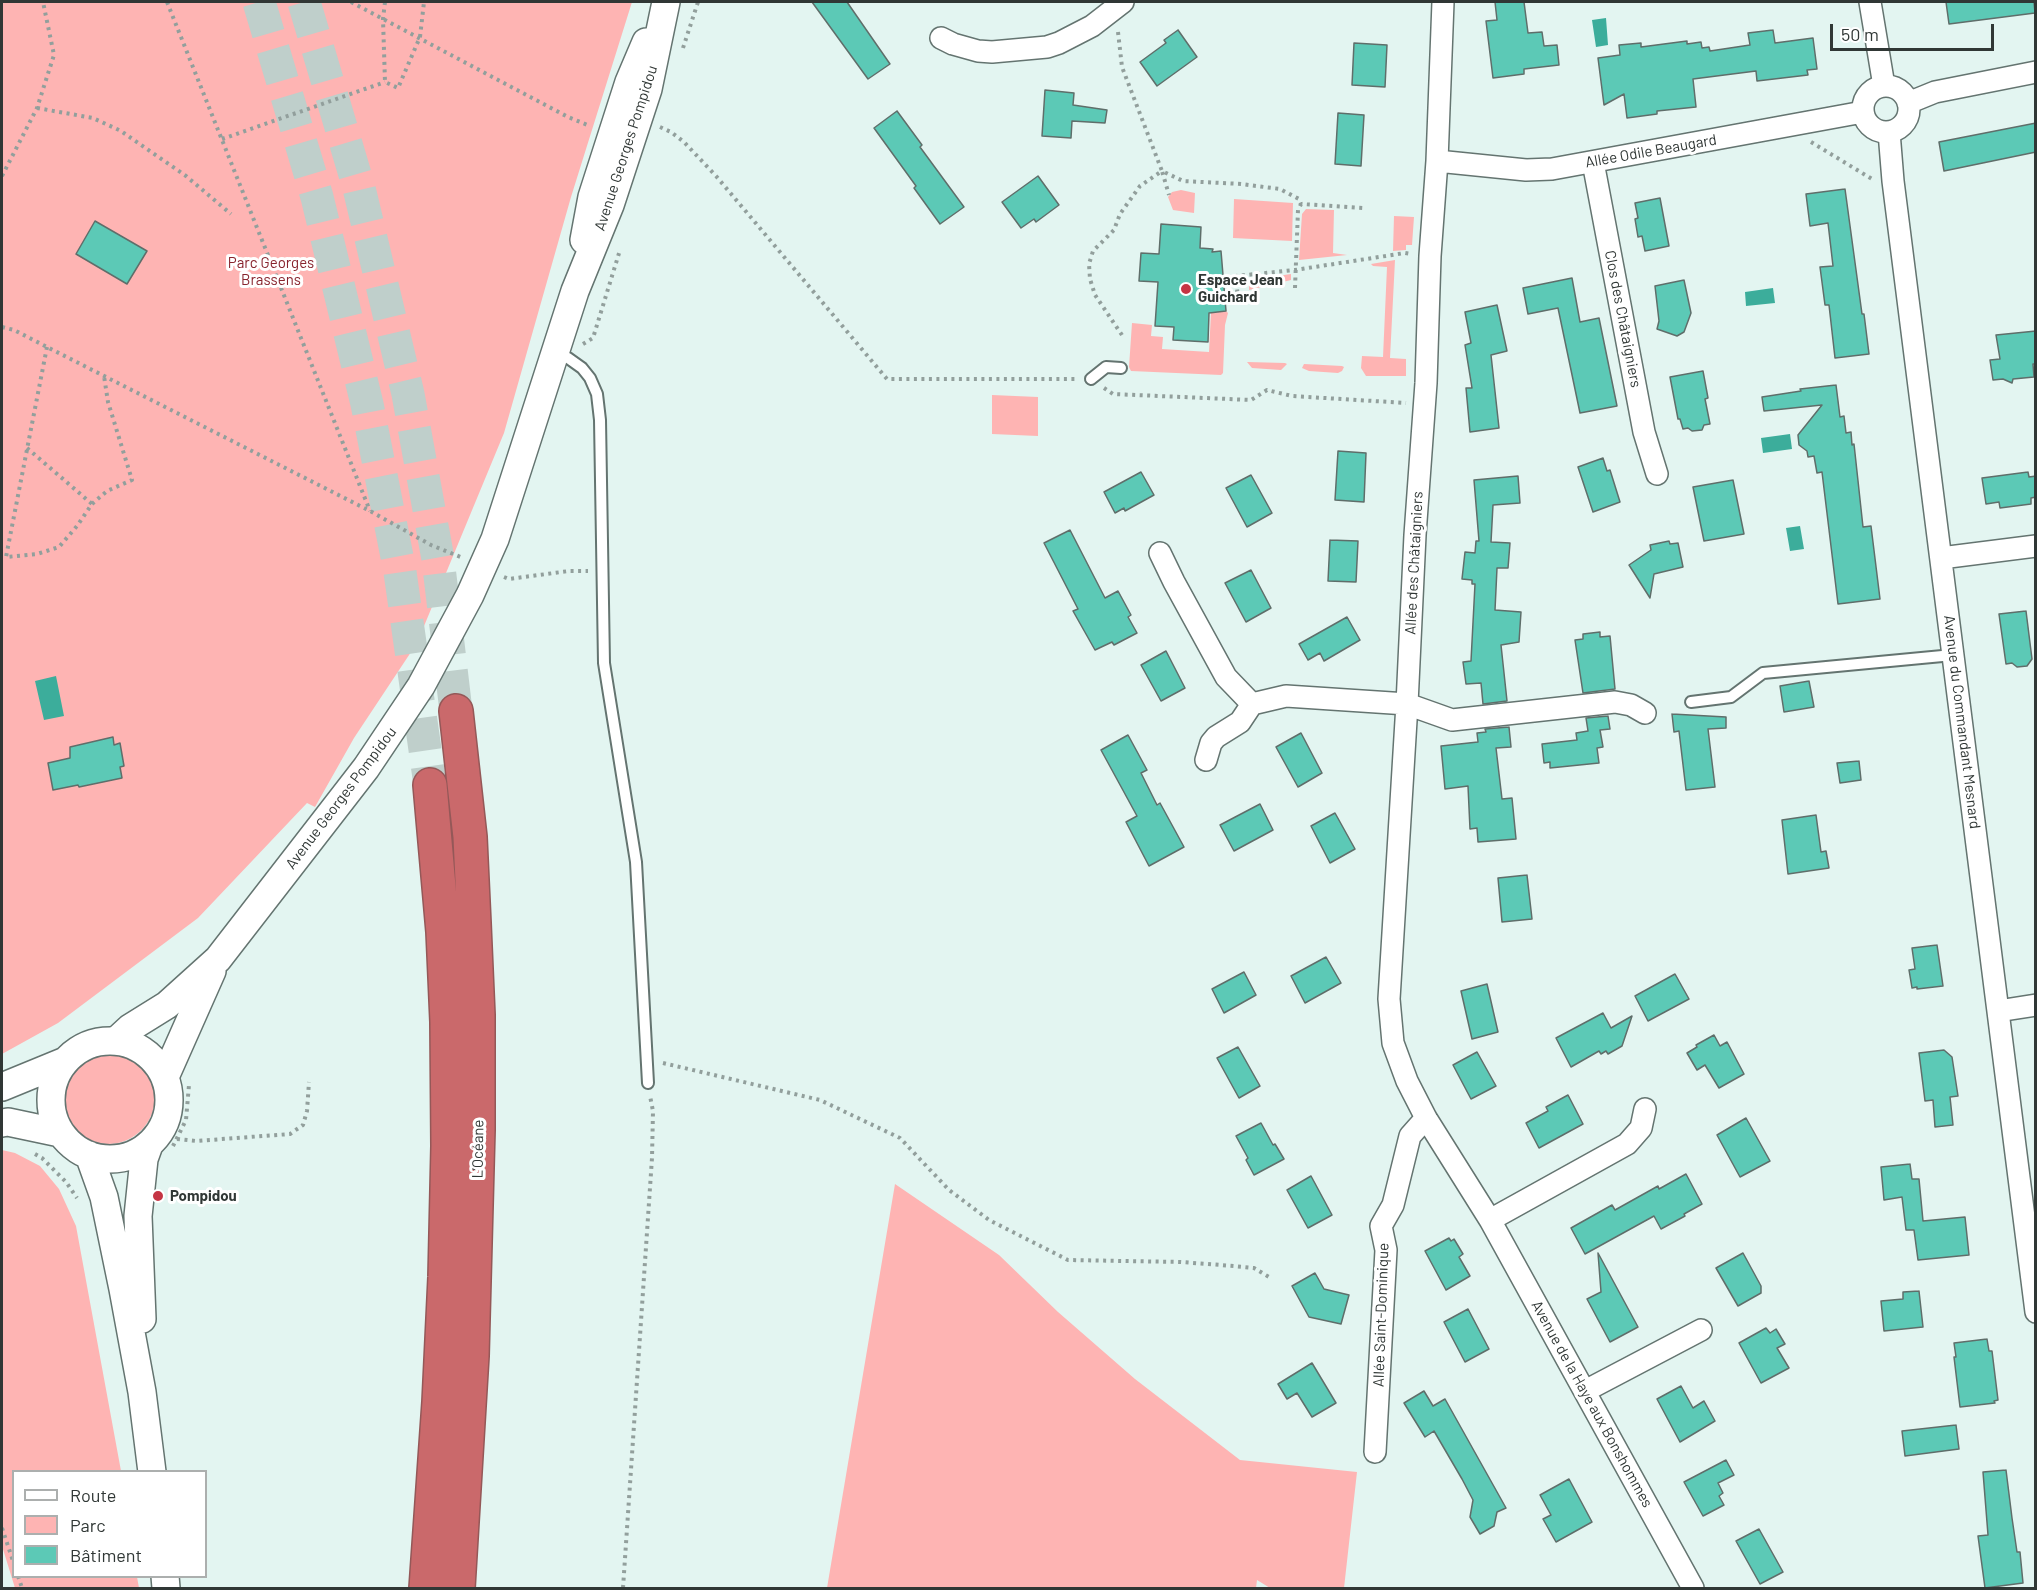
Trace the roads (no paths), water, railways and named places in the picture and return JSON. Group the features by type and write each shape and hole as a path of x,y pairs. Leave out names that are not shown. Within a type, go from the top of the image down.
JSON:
{"highway":[{"name":"L’Océane","path":"456,711 470,837 478,1107 477,1228 472,1356 458,1588"},
{"name":"L’Océane","path":"426,1588 442,1334 448,1146 447,1022 443,932 430,785"}],"street":[{"name":"Avenue Georges Pompidou","path":"117,1041 130,1028 167,1005 218,959 366,768 420,686 470,595 495,539 557,353 575,291 610,205 648,89 665,2"},
{"name":"Allée des Châtaigniers","path":"1426,1118 1407,1081 1393,1043 1389,999 1415,535 1426,383 1443,2"},
{"path":"1870,2 1884,86"},
{"path":"941,38 965,48 993,52 1047,47 1092,26 1115,8"},
{"path":"1908,103 1935,92 2036,72"},
{"path":"1884,86 1896,88 1902,92 1908,103 1907,118 1903,125 1889,132 1869,125 1863,112 1870,92 1884,86"},
{"name":"Allée Odile Beaugard","path":"1437,161 1538,170 1863,112"},
{"name":"Avenue du Commandant Mesnard","path":"1889,132 1893,181 2036,1312"},
{"name":"Clos des Châtaigniers","path":"1593,162 1644,432 1657,474"},
{"path":"1941,558 2036,546"},
{"path":"1160,553 1226,677 1252,704"},
{"path":"1206,760 1211,742 1240,722 1252,704 1286,696 1407,704 1452,720 1615,702 1631,705 1645,712"},
{"name":"Avenue Georges Pompidou","path":"165,1077 218,959"},
{"path":"1998,1011 2036,1005"},
{"path":"2,1087 63,1062 75,1051 102,1040 132,1045 146,1053 165,1077 169,1096 168,1109 165,1122 144,1159 138,1216 142,1285 142,1392"},
{"path":"63,1062 54,1080 50,1100 54,1120 60,1133 73,1146 89,1155 104,1159 120,1158 135,1153 152,1142"},
{"path":"1490,1220 1627,1144 1641,1128 1645,1108"},
{"name":"Avenue de la Haye aux Bonshommes","path":"1426,1118 1490,1220 1693,1588"},
{"name":"Allée Saint-Dominique","path":"1376,1452 1386,1250 1382,1226 1393,1205 1410,1136 1426,1118"},
{"path":"2,1123 8,1122 60,1133"},
{"path":"89,1155 104,1197 123,1289 142,1392 152,1470"},
{"path":"1585,1391 1701,1330"}],"lane":[{"path":"557,353 582,368 590,378 597,394 600,420 604,663 636,862 648,1083"},
{"path":"1091,379 1106,367 1121,368"},
{"path":"1691,702 1731,697 1763,673 1953,655"}],"tunnel":[{"path":"259,2 317,197 367,404 400,572 430,785"},
{"path":"304,2 359,188 408,394 438,559 456,711"}],"place":[{"name":"Espace Jean Guichard","path":"1186,289"},
{"name":"Pompidou","path":"158,1196"}],"park label":[{"name":"Parc Georges Brassens","path":"271,272"}]}
